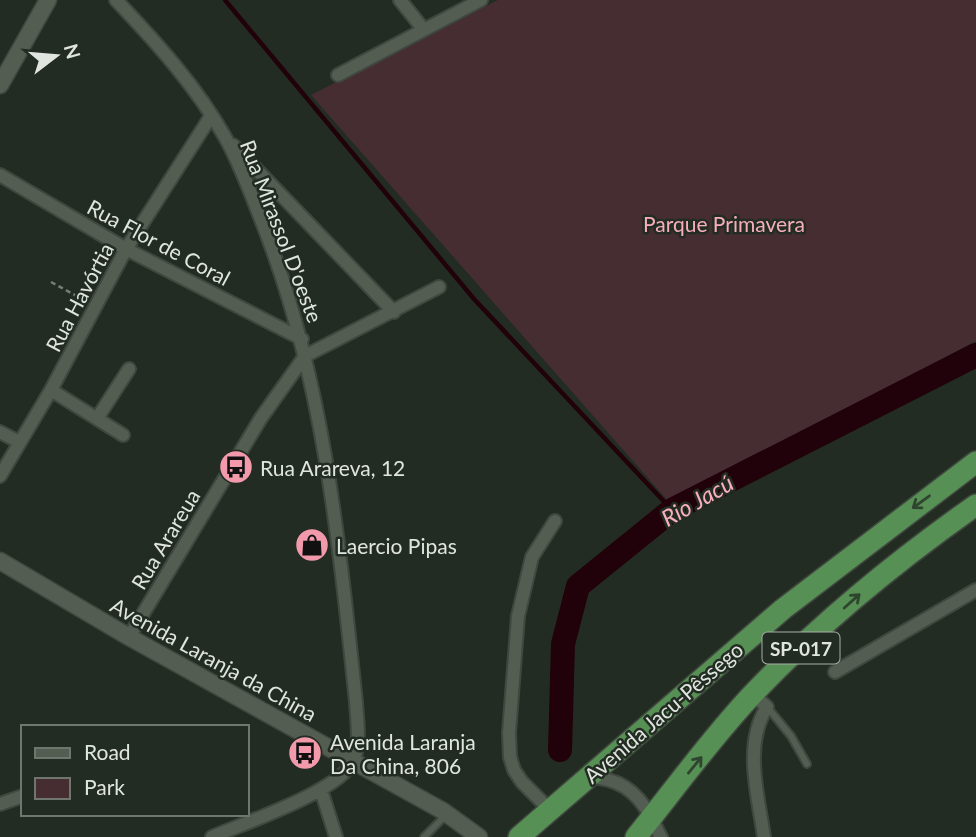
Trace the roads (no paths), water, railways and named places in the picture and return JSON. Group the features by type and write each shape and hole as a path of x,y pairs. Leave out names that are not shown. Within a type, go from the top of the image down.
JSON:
{"highway":[{"name":"Avenida Jacu-Pêssego","path":"519,837 783,609 976,462"},
{"name":"Avenida Jacu-Pêssego","path":"636,837 858,595 976,505"}],"street":[{"path":"0,85 48,0"},
{"name":"Rua Mirassol D'oeste","path":"117,0 153,38 226,138 275,255 302,339 334,497 356,702 358,734 354,761"},
{"path":"400,0 424,30"},
{"path":"338,75 481,0"},
{"name":"Rua Havórtia","path":"0,476 51,390 126,250 211,116"},
{"path":"226,138 394,312"},
{"name":"Rua Flor de Coral","path":"0,175 126,250 302,339"},
{"path":"305,356 439,287"},
{"name":"Rua Arareua","path":"129,637 261,418 305,356"},
{"path":"98,417 129,369"},
{"path":"51,390 123,435"},
{"path":"0,432 19,442"},
{"path":"550,810 514,770 510,757 509,733 518,616 532,557 555,521"},
{"name":"Avenida Laranja da China","path":"0,561 129,637 447,813 479,837"},
{"path":"835,672 976,590"},
{"path":"760,701 754,765 764,837"},
{"path":"212,837 321,790 339,780 354,761"},
{"path":"587,777 615,780 625,786 652,817 662,837"},
{"path":"321,790 336,837"},
{"path":"0,804 21,797"}],"lane":[{"path":"760,701 791,736 807,764"},
{"path":"427,836 447,813"}],"waterway":[{"path":"225,0 474,299 672,510"},
{"name":"Rio Jacú","path":"560,750 563,644 578,586 672,510 976,355"}],"place":[{"name":"Rua Arareva, 12","path":"236,467"},
{"name":"Laercio Pipas","path":"312,545"},
{"name":"Avenida Laranja Da China, 806","path":"305,753"}],"park label":[{"name":"Parque Primavera","path":"724,223"}]}
